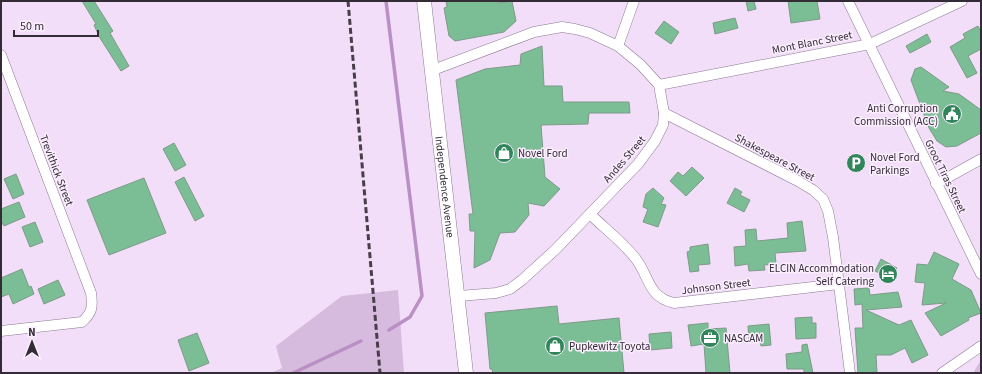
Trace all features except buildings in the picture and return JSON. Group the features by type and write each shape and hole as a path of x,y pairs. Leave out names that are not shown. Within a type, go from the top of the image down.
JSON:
{"main road":[{"name":"Independence Avenue","path":"424,1 459,296 466,373"}],"street":[{"path":"618,46 634,1"},
{"name":"Groot Tiras Street","path":"848,1 981,274"},
{"name":"Mont Blanc Street","path":"659,85 870,44 962,1"},
{"path":"432,70 499,44 549,28 562,27 590,33 618,46 641,65 659,85"},
{"name":"Trevithick Street","path":"1,55 91,293 93,306 90,315 82,322 1,330"},
{"name":"Andes Street","path":"459,296 496,293 510,289 555,250 638,164 655,141 663,126 664,113 659,85"},
{"name":"Shakespeare Street","path":"664,113 798,181 813,190 823,199 828,211 833,237 850,373"},
{"path":"936,184 981,159"},
{"name":"Johnson Street","path":"590,214 636,258 656,294 664,301 674,303 839,284"},
{"path":"942,373 981,346"}],"shaded area":[{"path":"398,290 404,373 271,373 282,368 276,346 342,296"},
{"path":"981,360 981,373 973,373"}],"waterway":[{"path":"386,1 422,296 410,317 389,330"},
{"path":"293,373 361,341"}],"railway":[{"path":"348,1 380,373"}],"place":[{"name":"Anti Corruption Commission (ACC)","path":"952,114"},
{"name":"Novel Ford","path":"504,153"},
{"name":"Novel Ford Parkings","path":"856,163"},
{"name":"ELCIN Accommodation Self Catering","path":"888,274"},
{"name":"NASCAM","path":"710,338"},
{"name":"Pupkewitz Toyota","path":"555,346"}]}
